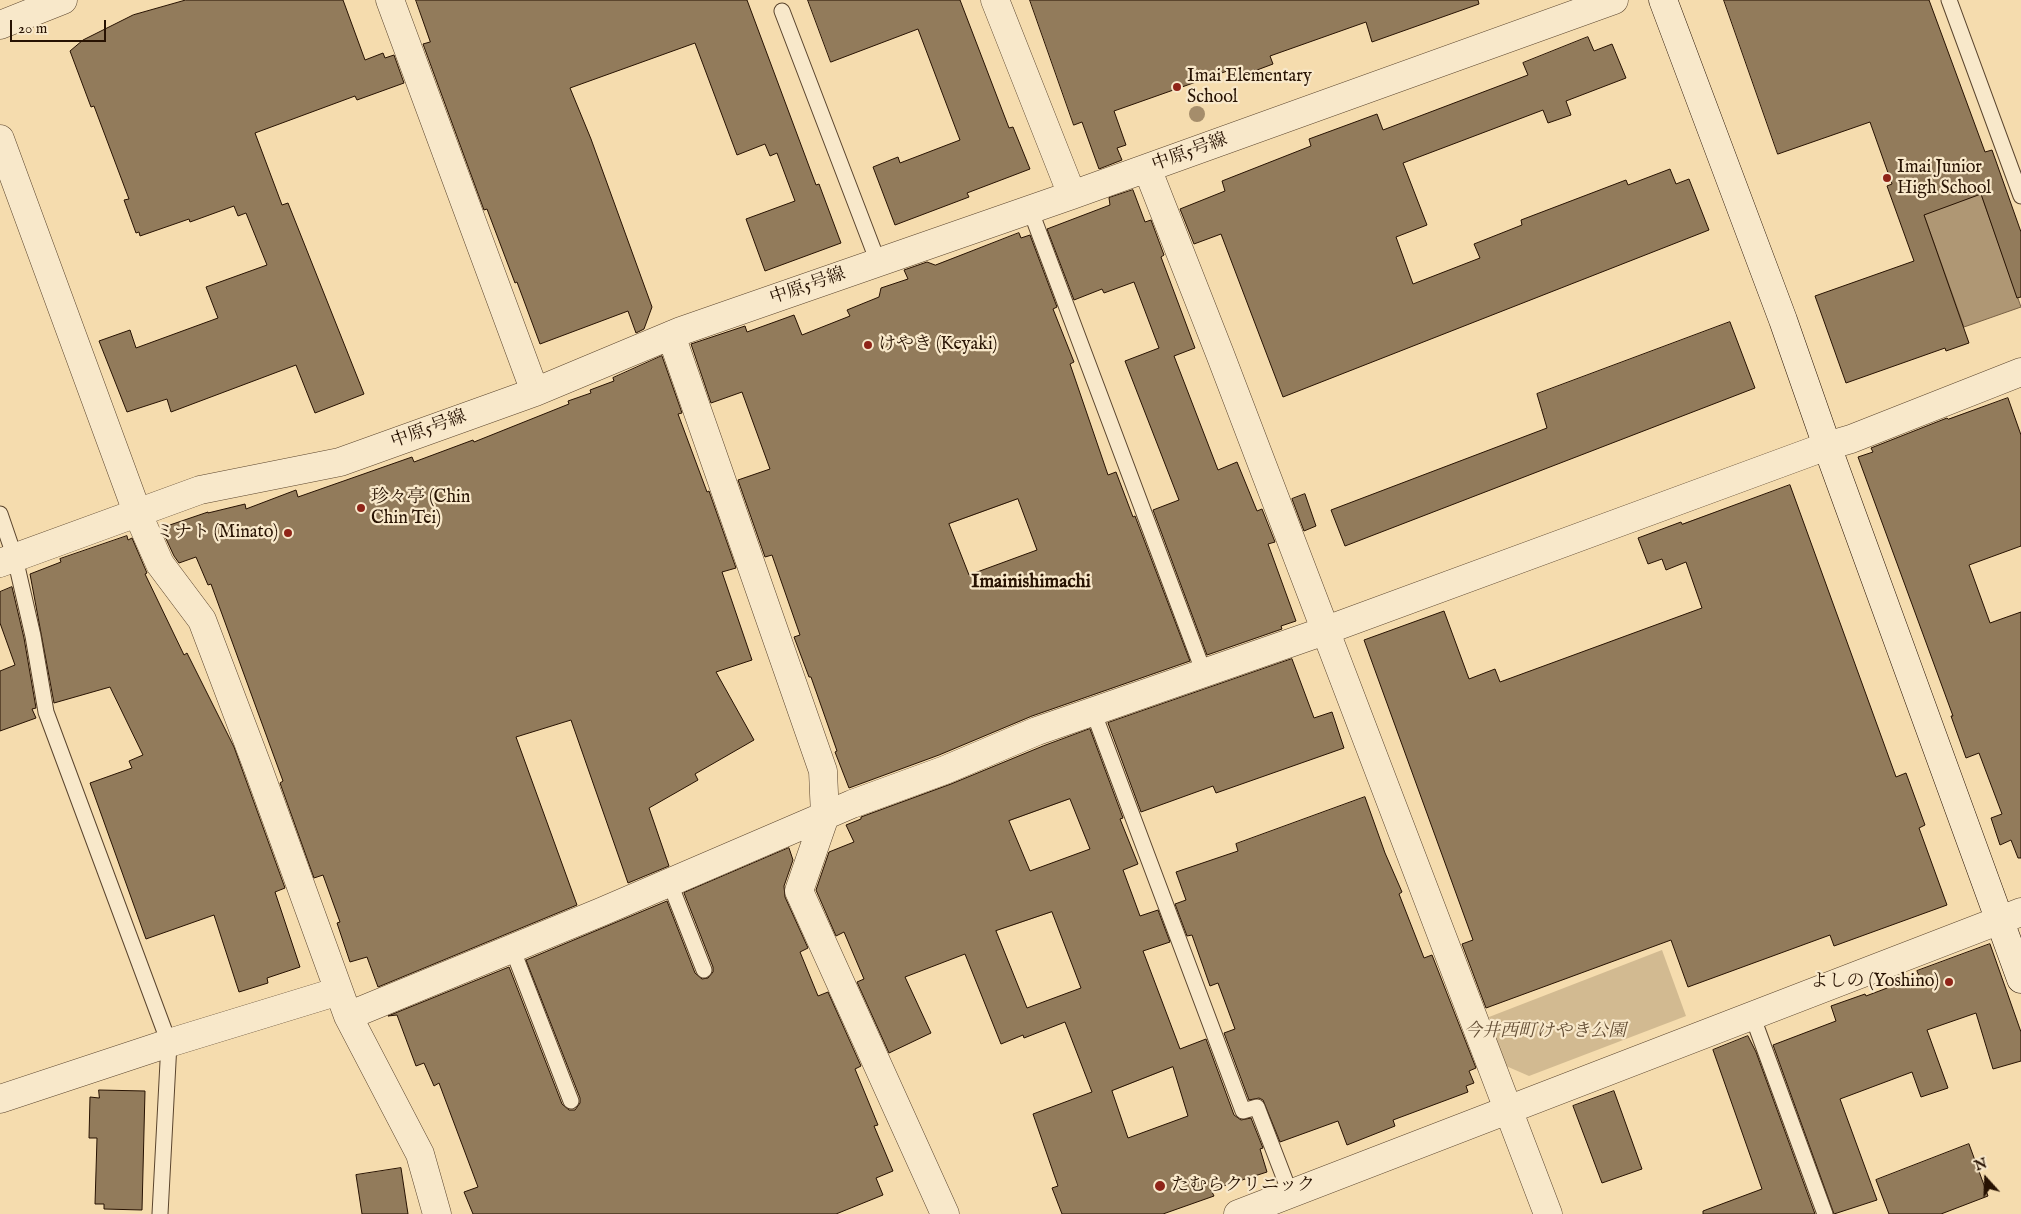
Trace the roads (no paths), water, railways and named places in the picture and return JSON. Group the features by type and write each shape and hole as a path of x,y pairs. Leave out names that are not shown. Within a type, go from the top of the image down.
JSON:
{"street":[{"path":"0,24 63,0"},
{"path":"390,0 535,392"},
{"path":"995,0 1072,195"},
{"name":"中原5号線","path":"8,560 200,490 340,462 535,392 671,335 1030,208 1072,195 1614,0"},
{"path":"1664,0 1865,547 2010,916 2021,979"},
{"path":"0,139 138,512 160,564 202,620 348,1016 420,1154 437,1214"},
{"path":"1147,168 1326,630 1548,1214"},
{"path":"671,335 823,771 825,816 798,891 944,1214"},
{"path":"348,1016 825,816 945,770 1037,731 1326,630 1827,446 1851,439 2021,372"},
{"path":"1238,1214 2010,916"},
{"path":"0,1099 169,1042 339,991"}],"lane":[{"path":"1949,0 2021,196"},
{"path":"782,11 878,262"},
{"path":"1030,208 1204,673"},
{"path":"0,514 8,560 34,636 46,712 169,1042 160,1214"},
{"path":"1093,711 1243,1111 1257,1107 1290,1193"},
{"path":"669,881 704,970"},
{"path":"512,948 571,1101"},
{"path":"1752,1015 1826,1214"}],"place":[{"name":"Imai Elementary School","path":"1177,87"},
{"name":"Imai Junior High School","path":"1887,178"},
{"name":"けやき (Keyaki)","path":"868,345"},
{"name":"珍々亭 (Chin Chin Tei)","path":"361,508"},
{"name":"ミナト (Minato)","path":"288,533"},
{"name":"よしの (Yoshino)","path":"1949,982"},
{"name":"たむらクリニック","path":"1160,1186"}],"district":[{"name":"Imainishimachi","path":"1031,583"}],"park label":[{"name":"今井西町けやき公園","path":"1545,1032"}]}
